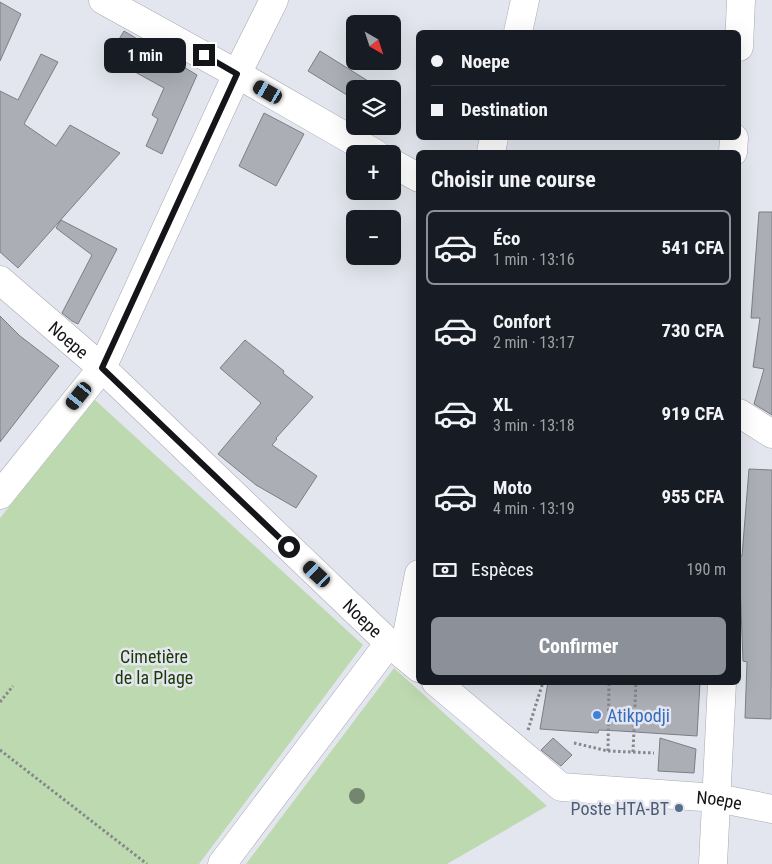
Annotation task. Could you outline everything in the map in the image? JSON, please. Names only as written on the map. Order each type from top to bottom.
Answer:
[{"type":"street","points":[[103,0],[360,145]]},
{"type":"street","points":[[0,496],[102,368],[237,74],[274,0]]},
{"type":"street","points":[[518,30],[525,0]]},
{"type":"street","points":[[740,30],[741,0]]},
{"type":"street","points":[[401,168],[416,176]]},
{"type":"street","name":"Noepe","points":[[0,280],[102,368],[404,655]]},
{"type":"street","points":[[741,414],[772,434]]},
{"type":"street","points":[[222,864],[404,655],[416,590]]},
{"type":"street","name":"Noepe","points":[[440,685],[561,787],[717,798],[772,809]]},
{"type":"street","points":[[713,864],[722,685]]},
{"type":"path","points":[[525,738],[542,685]]},
{"type":"path","points":[[608,750],[609,685]]},
{"type":"path","points":[[633,752],[636,685]]},
{"type":"path","points":[[0,702],[13,686]]},
{"type":"path","points":[[574,743],[608,750],[654,753]]},
{"type":"path","points":[[0,750],[147,864]]},
{"type":"green space","name":"Cimetière de la Plage","points":[[95,400],[363,645],[199,864],[0,864],[0,518]]},
{"type":"green space","points":[[394,668],[547,806],[447,864],[246,864]]},
{"type":"building","points":[[0,2],[21,14],[0,61]]},
{"type":"building","points":[[124,31],[197,75],[162,154],[146,146],[158,119],[152,115],[164,88],[108,57]]},
{"type":"building","points":[[320,51],[346,67],[346,70],[350,70],[367,80],[346,80],[346,94],[308,71]]},
{"type":"building","points":[[41,54],[58,62],[24,124],[56,146],[70,125],[120,153],[18,268],[0,252],[0,91],[18,100]]},
{"type":"building","points":[[264,113],[304,134],[276,186],[239,166]]},
{"type":"building","points":[[759,212],[772,212],[772,415],[754,404],[764,369],[753,367],[760,318],[751,318]]},
{"type":"building","points":[[61,220],[117,249],[78,324],[62,313],[92,255],[56,228]]},
{"type":"building","points":[[0,316],[20,336],[59,366],[0,442]]},
{"type":"building","points":[[245,340],[313,397],[276,438],[272,445],[317,476],[296,508],[256,485],[218,454],[261,403],[220,368]]},
{"type":"building","points":[[749,469],[772,470],[771,719],[745,718],[747,662],[743,661],[742,556]]},
{"type":"building","points":[[547,685],[700,685],[697,736],[599,730],[598,733],[540,729]]},
{"type":"building","points":[[553,738],[572,755],[561,766],[541,750]]},
{"type":"building","points":[[660,738],[696,749],[694,773],[658,771]]},
{"type":"place","name":"Atikpodji","points":[[597,715]]},
{"type":"place","name":"Poste HTA-BT","points":[[679,808]]},
{"type":"route","points":[[204,55],[237,74],[102,368],[289,547]]}]
